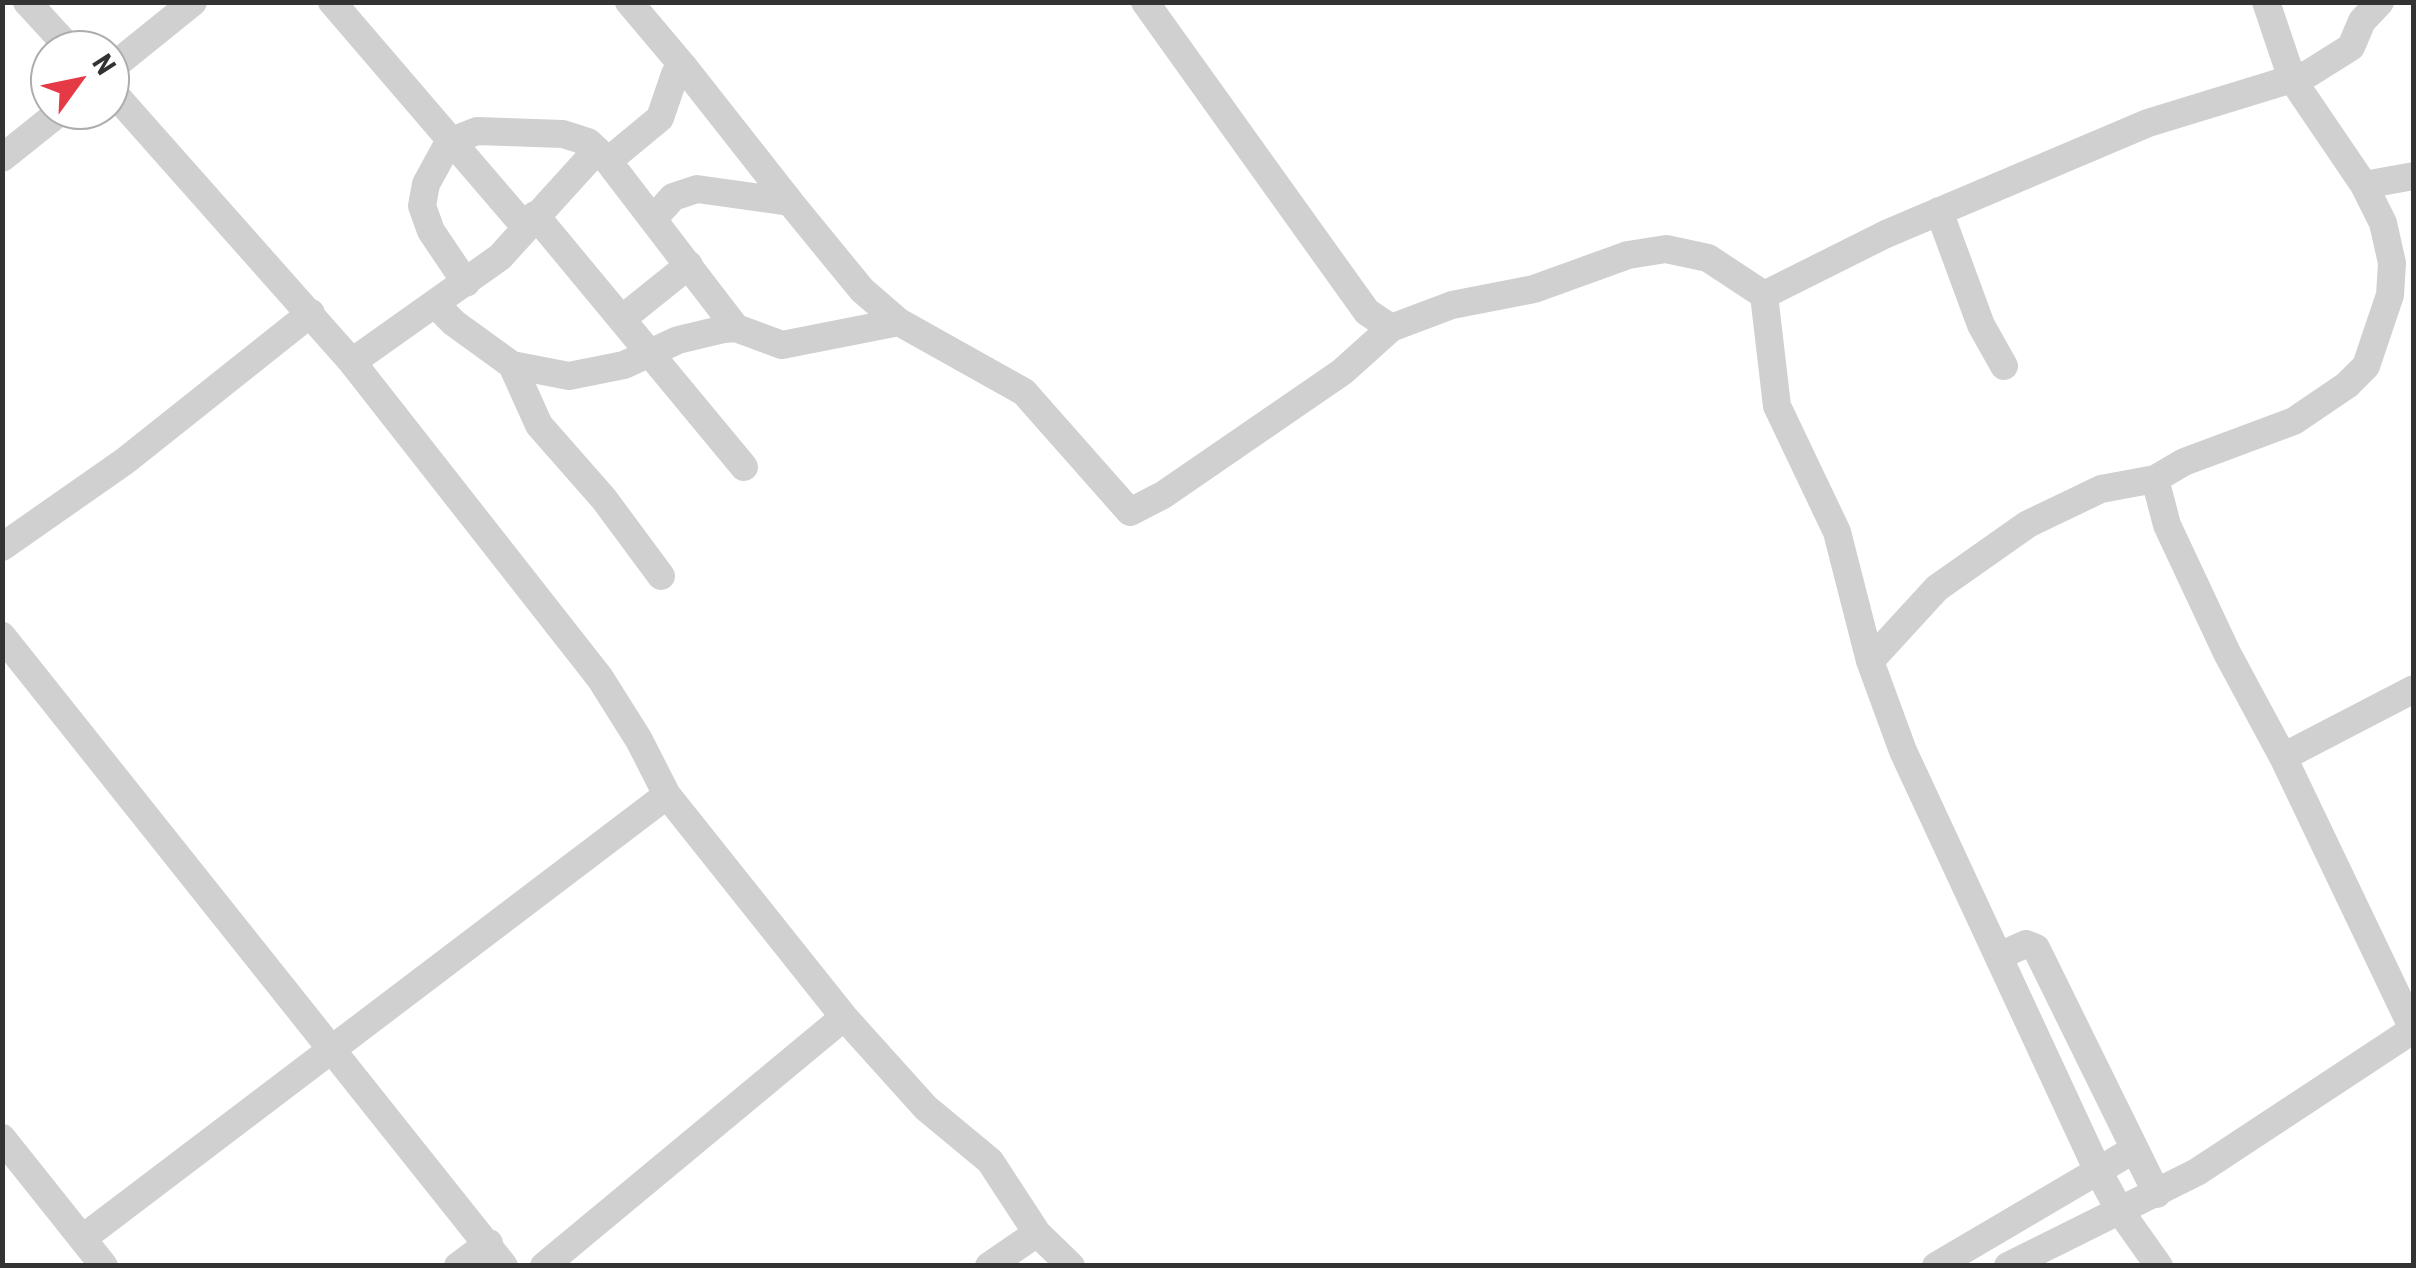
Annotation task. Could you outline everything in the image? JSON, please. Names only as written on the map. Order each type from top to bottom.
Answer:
[{"type":"street","points":[[27,2],[53,30]]},
{"type":"street","points":[[130,53],[193,2]]},
{"type":"street","points":[[332,2],[449,142],[623,318],[744,467]]},
{"type":"street","points":[[629,2],[862,290],[899,322],[1024,392],[1130,512],[1163,495],[1342,372],[1391,328],[1452,304],[1534,289],[1628,255],[1666,249],[1708,258],[1764,295],[1778,406],[1838,532],[1870,661],[1903,751],[2046,1051],[2098,1170],[2120,1211],[2159,1266]]},
{"type":"street","points":[[1146,2],[1368,312],[1391,328]]},
{"type":"street","points":[[1870,661],[1951,576],[2028,524],[2101,489],[2155,479],[2184,462],[2294,421],[2347,385],[2366,366],[2390,295],[2392,263],[2383,224],[2364,186],[2292,79],[2266,2]]},
{"type":"street","points":[[1764,295],[1939,211],[2148,123],[2292,79],[2342,55],[2371,9],[2380,2]]},
{"type":"street","points":[[352,362],[500,258],[530,221],[603,156],[660,118],[675,74],[683,66]]},
{"type":"street","points":[[130,112],[352,362],[600,678],[640,740],[667,794],[844,1017],[926,1108],[990,1161],[1038,1233],[1071,1266]]},
{"type":"street","points":[[2,158],[37,130]]},
{"type":"street","points":[[466,284],[431,231],[422,206],[426,184],[449,142],[477,131],[579,138],[603,156],[736,328]]},
{"type":"street","points":[[2364,186],[2414,176]]},
{"type":"street","points":[[654,218],[672,197],[697,189],[790,202]]},
{"type":"street","points":[[1939,211],[1980,324],[2004,366]]},
{"type":"street","points":[[2392,263],[2414,297]]},
{"type":"street","points":[[623,318],[688,264]]},
{"type":"street","points":[[436,305],[454,323],[512,364],[569,376],[624,365],[678,340],[736,328],[782,345],[899,322]]},
{"type":"street","points":[[2,547],[125,461],[311,313]]},
{"type":"street","points":[[512,364],[539,426],[604,500],[661,576]]},
{"type":"street","points":[[2008,1266],[2157,1194],[2270,1127],[2413,1029],[2283,757],[2227,653],[2167,525],[2155,479]]},
{"type":"street","points":[[2,636],[496,1254],[458,1266]]},
{"type":"street","points":[[2283,757],[2414,689]]},
{"type":"street","points":[[83,1238],[667,794]]},
{"type":"street","points":[[2001,955],[2034,945],[2080,1031],[2157,1194]]},
{"type":"street","points":[[544,1266],[844,1017]]},
{"type":"street","points":[[2046,1051],[2080,1031]]},
{"type":"street","points":[[2,1138],[104,1266]]},
{"type":"street","points":[[1936,1266],[2135,1150]]},
{"type":"street","points":[[989,1266],[1038,1233]]}]
